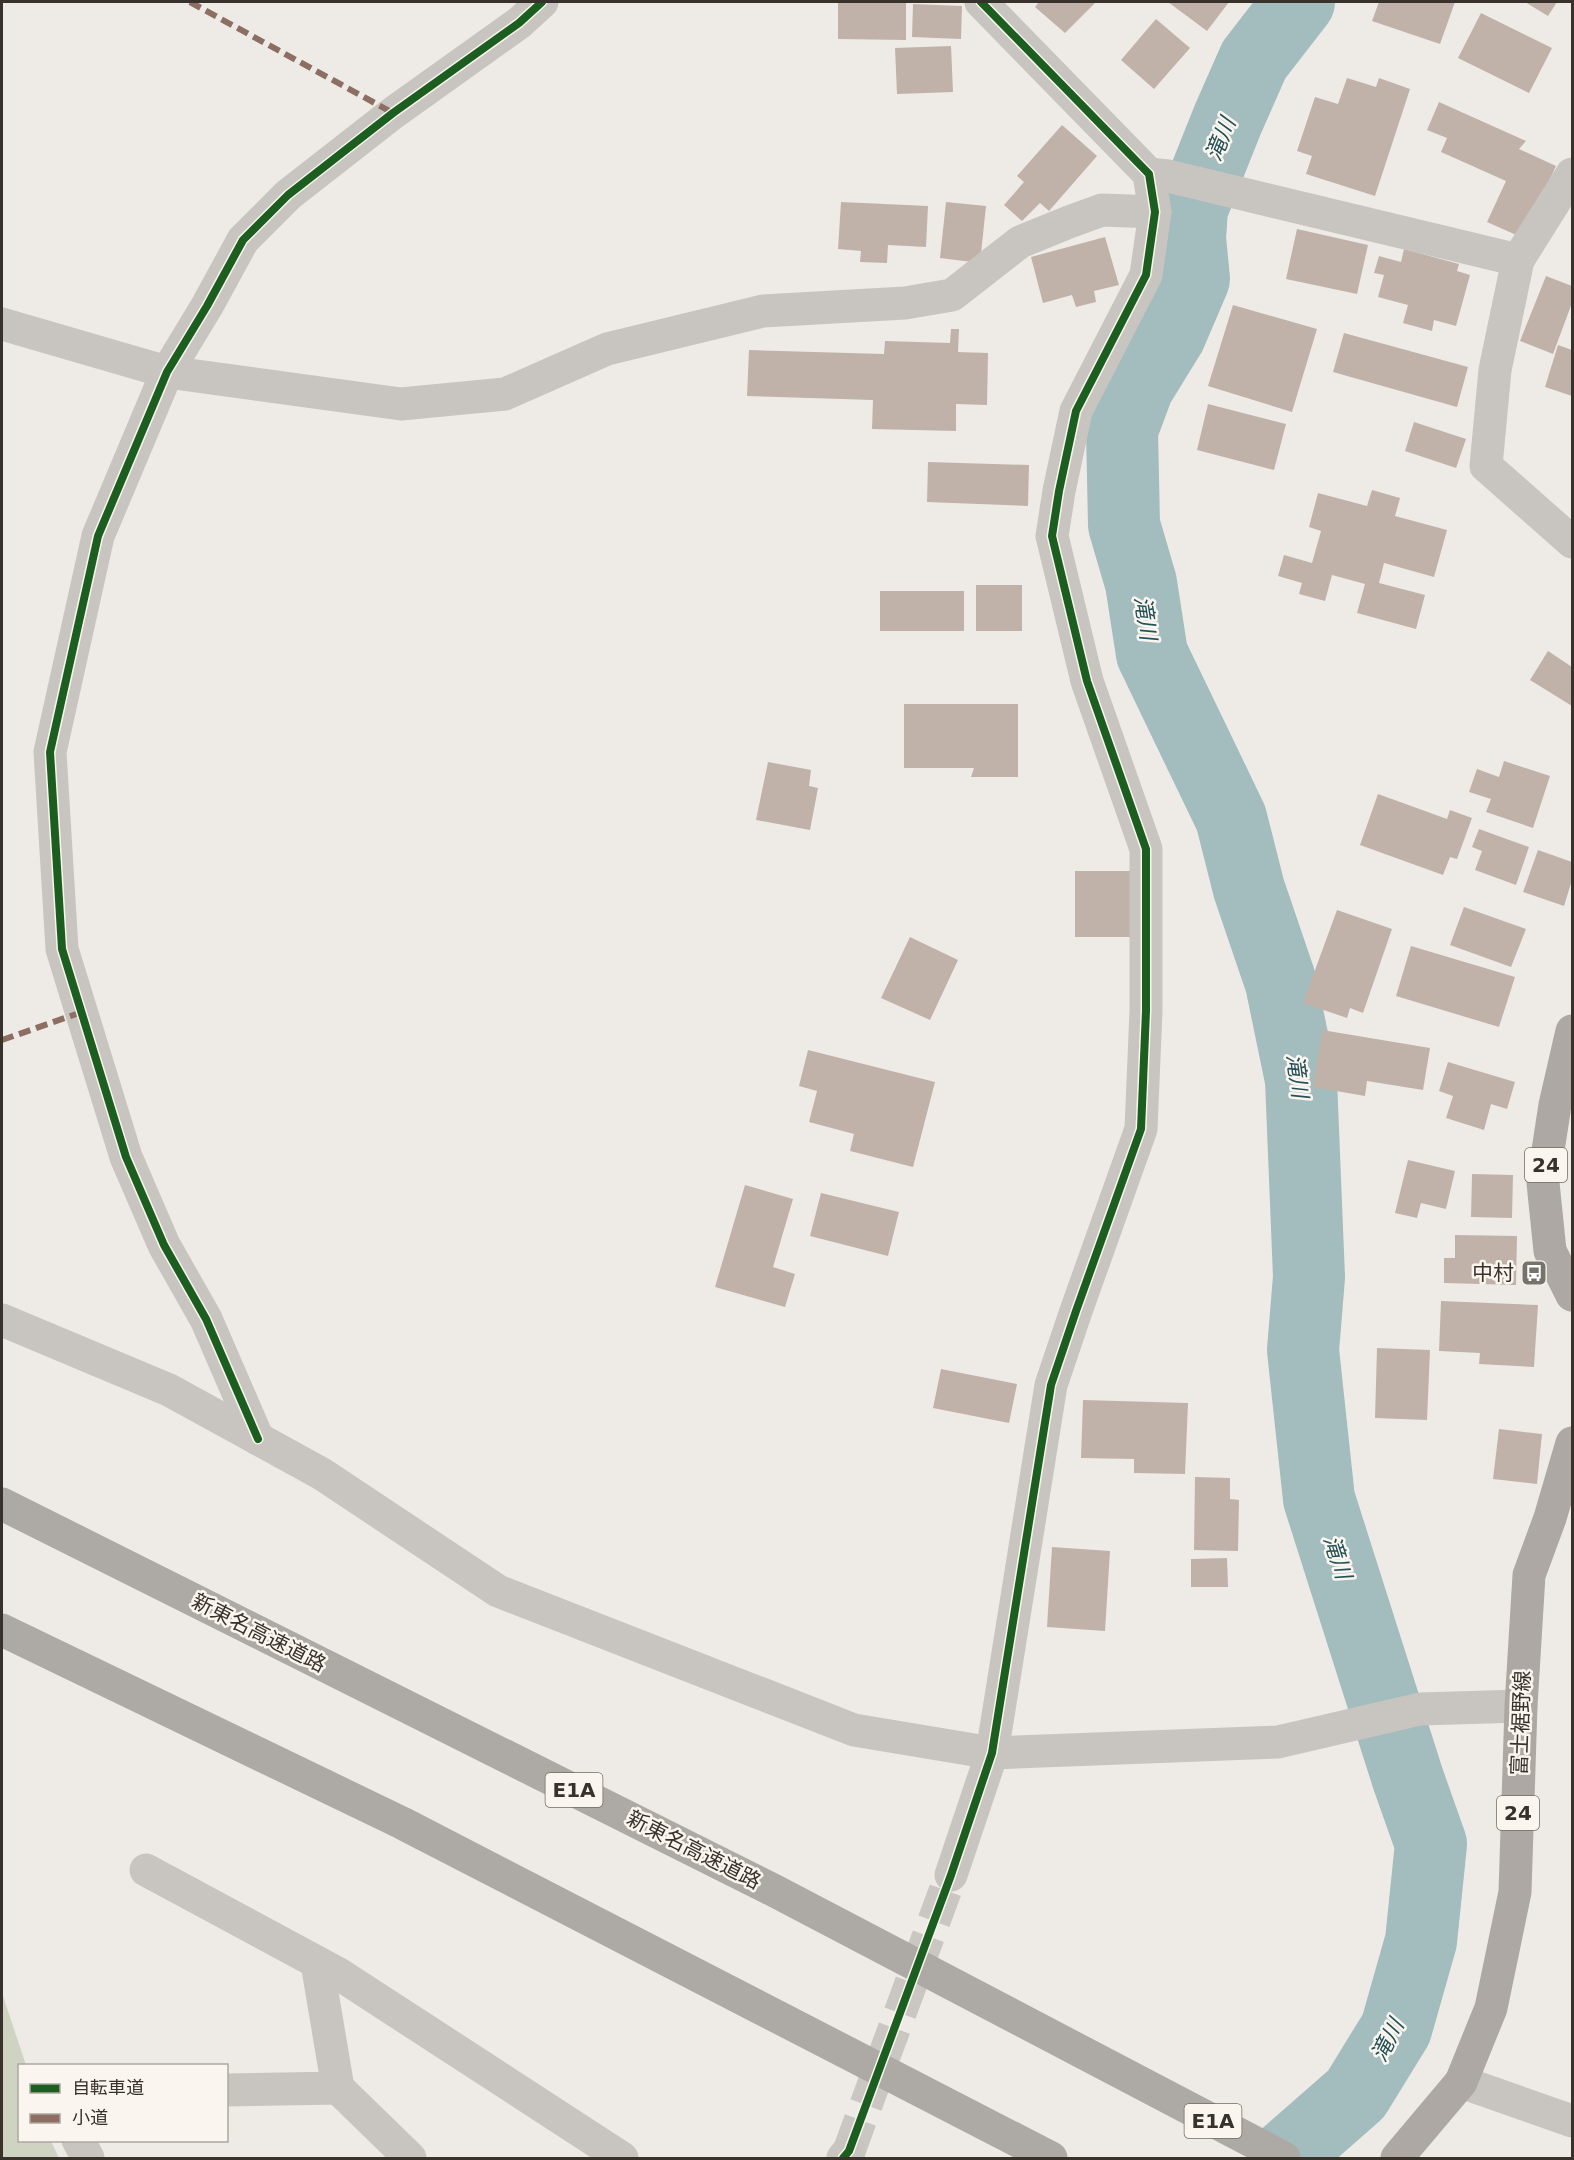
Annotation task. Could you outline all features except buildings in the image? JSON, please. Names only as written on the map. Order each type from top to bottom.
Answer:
[{"type":"highway","name":"新東名高速道路","points":[[2,1504],[775,1891],[1284,2158]]},
{"type":"highway","points":[[2,1630],[402,1823],[1051,2158]]},
{"type":"main road","name":"24","points":[[1572,1031],[1555,1105],[1543,1183],[1550,1251],[1572,1293]]},
{"type":"main road","name":"富士裾野線","points":[[1397,2158],[1461,2082],[1491,2008],[1515,1892],[1521,1706],[1529,1575],[1550,1518],[1572,1443]]},
{"type":"street","points":[[258,1439],[206,1318],[164,1245],[126,1157],[62,949],[50,752],[98,536],[167,372],[243,240],[288,195],[393,113],[519,22],[542,2]]},
{"type":"street","points":[[981,2],[1159,175],[1518,260]]},
{"type":"street","points":[[1572,174],[1518,260],[1495,370],[1486,466],[1572,542]]},
{"type":"street","points":[[951,1875],[992,1753],[1051,1385],[1141,1129],[1146,1011],[1146,849],[1087,681],[1052,536],[1076,411],[1146,275],[1159,175]]},
{"type":"street","points":[[2,324],[167,372],[401,404],[505,394],[607,349],[763,311],[905,303],[952,295],[1020,242],[1102,210],[1155,212]]},
{"type":"street","points":[[2,1320],[169,1390],[322,1474],[498,1591],[854,1730],[992,1753],[1278,1742],[1420,1709],[1521,1706]]},
{"type":"street","points":[[146,1870],[339,1974],[622,2158]]},
{"type":"street","points":[[316,1962],[338,2088],[410,2158]]},
{"type":"street","points":[[1461,2082],[1572,2121]]},
{"type":"street","points":[[228,2090],[338,2088]]},
{"type":"street","points":[[79,2142],[88,2158]]},
{"type":"green space","points":[[2,1993],[26,2064],[18,2064],[18,2142],[51,2142],[59,2158],[2,2158]]},
{"type":"waterway","name":"滝川","points":[[1283,2158],[1356,2094],[1396,2029],[1421,1941],[1431,1844],[1408,1779],[1319,1499],[1303,1350],[1309,1277],[1301,1080],[1281,983],[1249,889],[1231,818],[1152,654],[1141,583],[1124,525],[1122,430],[1138,387],[1170,335],[1194,279],[1190,238],[1192,209],[1228,119],[1254,60],[1299,2]]},
{"type":"tunnel","points":[[849,2151],[951,1875]]},
{"type":"marked path","points":[[190,2],[393,113]]},
{"type":"marked path","points":[[2,1040],[82,1012]]},
{"type":"cycle path","points":[[258,1439],[206,1319],[164,1245],[126,1157],[62,949],[50,752],[98,536],[167,372],[243,240],[288,195],[393,113],[519,23],[542,2]]},
{"type":"cycle path","points":[[843,2158],[849,2151],[951,1875],[992,1753],[1051,1385],[1141,1129],[1146,1011],[1146,849],[1087,681],[1052,536],[1076,411],[1146,275],[1155,212],[1149,174],[981,2]]},
{"type":"place","name":"中村","points":[[1534,1273]]}]
